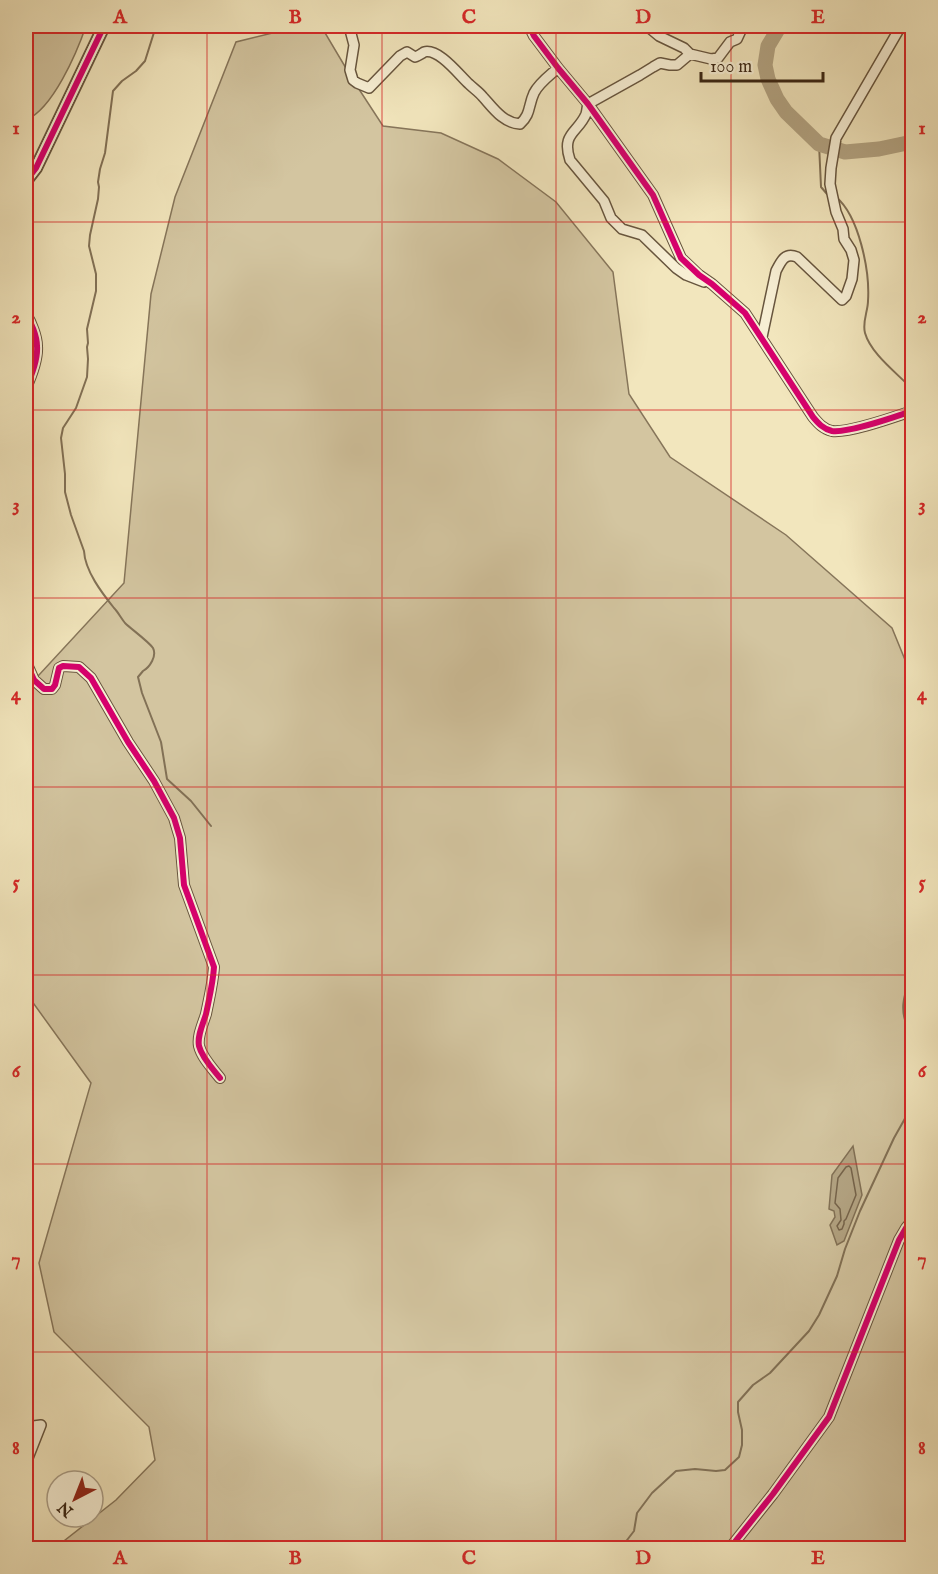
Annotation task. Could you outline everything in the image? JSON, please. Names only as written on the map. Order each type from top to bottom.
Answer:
[{"type":"street","points":[[26,181],[36,168],[104,26]]},
{"type":"street","points":[[349,26],[354,45],[350,70],[353,80],[357,83],[369,88],[400,56],[407,52],[415,57],[423,52],[431,52],[447,62],[502,118],[513,124],[520,124],[527,118],[534,93],[541,82],[558,69]]},
{"type":"street","points":[[529,26],[558,69],[588,104],[653,195],[681,258],[745,314],[821,427],[832,431],[855,428],[912,411]]},
{"type":"street","points":[[647,26],[658,36],[684,48],[690,54],[711,59],[718,57],[730,42],[737,39],[743,26]]},
{"type":"street","points":[[762,337],[776,271],[786,256],[797,257],[842,300],[846,296],[852,279],[854,260],[844,239],[830,184],[836,138],[901,26]]},
{"type":"street","points":[[690,54],[677,65],[660,63],[588,104],[586,114],[572,132],[567,144],[567,153],[570,160],[604,201],[611,218],[622,229],[642,235],[676,268],[712,284]]},
{"type":"street","points":[[26,314],[37,346],[33,369],[26,388]]},
{"type":"street","points":[[26,662],[34,680],[44,689],[52,689],[56,685],[59,668],[63,666],[79,667],[91,678],[174,818],[180,838],[184,885],[214,968],[199,1047],[220,1078]]},
{"type":"street","points":[[730,1548],[773,1494],[829,1416],[899,1240],[912,1221]]},
{"type":"street","points":[[26,1427],[41,1425],[26,1463]]},
{"type":"shaded area","points":[[26,26],[86,26],[63,79],[46,104],[26,120],[26,50],[31,40]]},
{"type":"shaded area","points":[[301,26],[321,26],[383,126],[441,133],[498,159],[556,202],[613,272],[629,394],[670,457],[786,535],[892,628],[912,677],[912,1548],[55,1548],[79,1529],[105,1529],[105,1509],[155,1460],[149,1427],[54,1332],[39,1263],[91,1083],[26,993],[26,689],[124,583],[151,294],[175,197],[236,42]]},
{"type":"water","points":[[853,1146],[862,1195],[844,1241],[837,1245],[830,1225],[835,1217],[834,1211],[829,1209],[832,1175]]},
{"type":"waterway","points":[[156,26],[145,61],[113,91],[105,153],[98,182],[98,199],[90,235],[89,246],[96,274],[96,291],[87,329],[87,377],[76,408],[63,428],[61,438],[65,492],[87,566],[99,589],[125,623],[154,651],[150,664],[138,677],[161,742],[167,779],[191,801],[211,826]]},
{"type":"waterway","points":[[780,26],[768,46],[765,65],[768,79],[786,112],[819,144],[845,152],[879,149],[912,142]]},
{"type":"waterway","points":[[819,144],[821,187],[830,195]]},
{"type":"waterway","points":[[836,197],[844,206],[857,230],[865,260],[868,305],[864,325],[868,341],[879,356],[912,389]]},
{"type":"waterway","points":[[912,504],[910,513],[912,528]]},
{"type":"waterway","points":[[912,972],[903,1004],[907,1026],[912,1034]]},
{"type":"waterway","points":[[616,1548],[624,1544],[634,1531],[637,1513],[652,1493],[676,1471],[725,1470],[739,1457],[742,1430],[738,1402],[753,1385],[770,1373],[809,1331],[819,1315],[837,1276],[860,1211],[894,1138],[912,1106]]},
{"type":"cycle path","points":[[26,181],[36,168],[104,26]]},
{"type":"cycle path","points":[[529,26],[534,36],[588,104],[653,195],[681,258],[745,313],[819,424],[832,431],[850,430],[912,411]]},
{"type":"cycle path","points":[[26,314],[37,342],[34,367],[26,388]]},
{"type":"cycle path","points":[[26,662],[34,680],[44,689],[52,689],[59,668],[63,666],[79,667],[91,678],[174,818],[180,838],[184,885],[214,967],[199,1046],[205,1059],[220,1078]]},
{"type":"cycle path","points":[[730,1548],[829,1417],[899,1240],[912,1221]]}]
